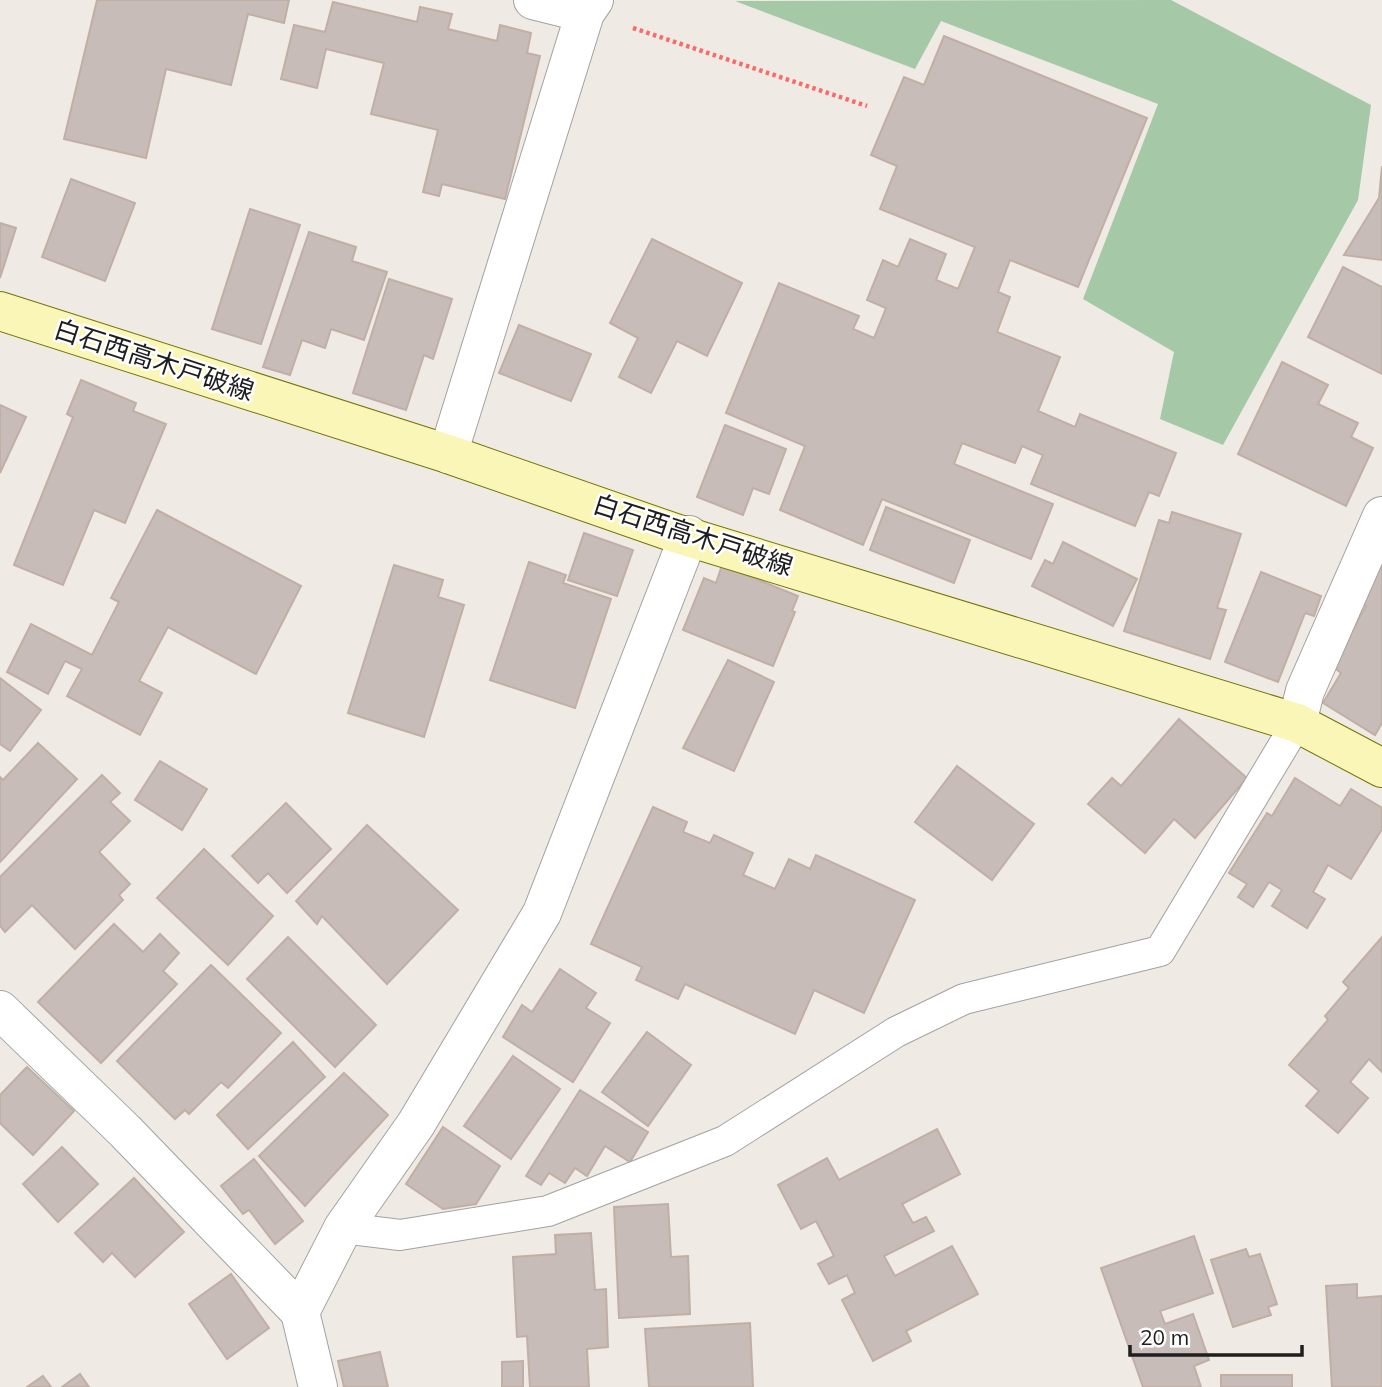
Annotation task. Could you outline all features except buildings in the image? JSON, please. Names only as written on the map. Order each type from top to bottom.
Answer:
[{"type":"main road","name":"白石西高木戸破線","points":[[0,311],[449,454],[675,533],[689,535],[1297,723],[1382,768]]},
{"type":"street","points":[[449,454],[590,6],[533,0]]},
{"type":"street","points":[[1297,723],[1305,691],[1382,516]]},
{"type":"street","points":[[300,1312],[342,1228],[416,1124],[542,912],[689,535]]},
{"type":"street","points":[[0,1010],[125,1130],[300,1312],[318,1387]]},
{"type":"lane","points":[[342,1228],[400,1235],[548,1211],[724,1141],[895,1032],[964,999],[1160,951],[1297,723]]},
{"type":"path","points":[[590,6],[867,106]]},
{"type":"green space","points":[[1171,0],[1371,105],[1358,200],[1223,445],[1160,419],[1174,352],[1083,299],[1158,104],[941,21],[915,69],[735,1]]}]
